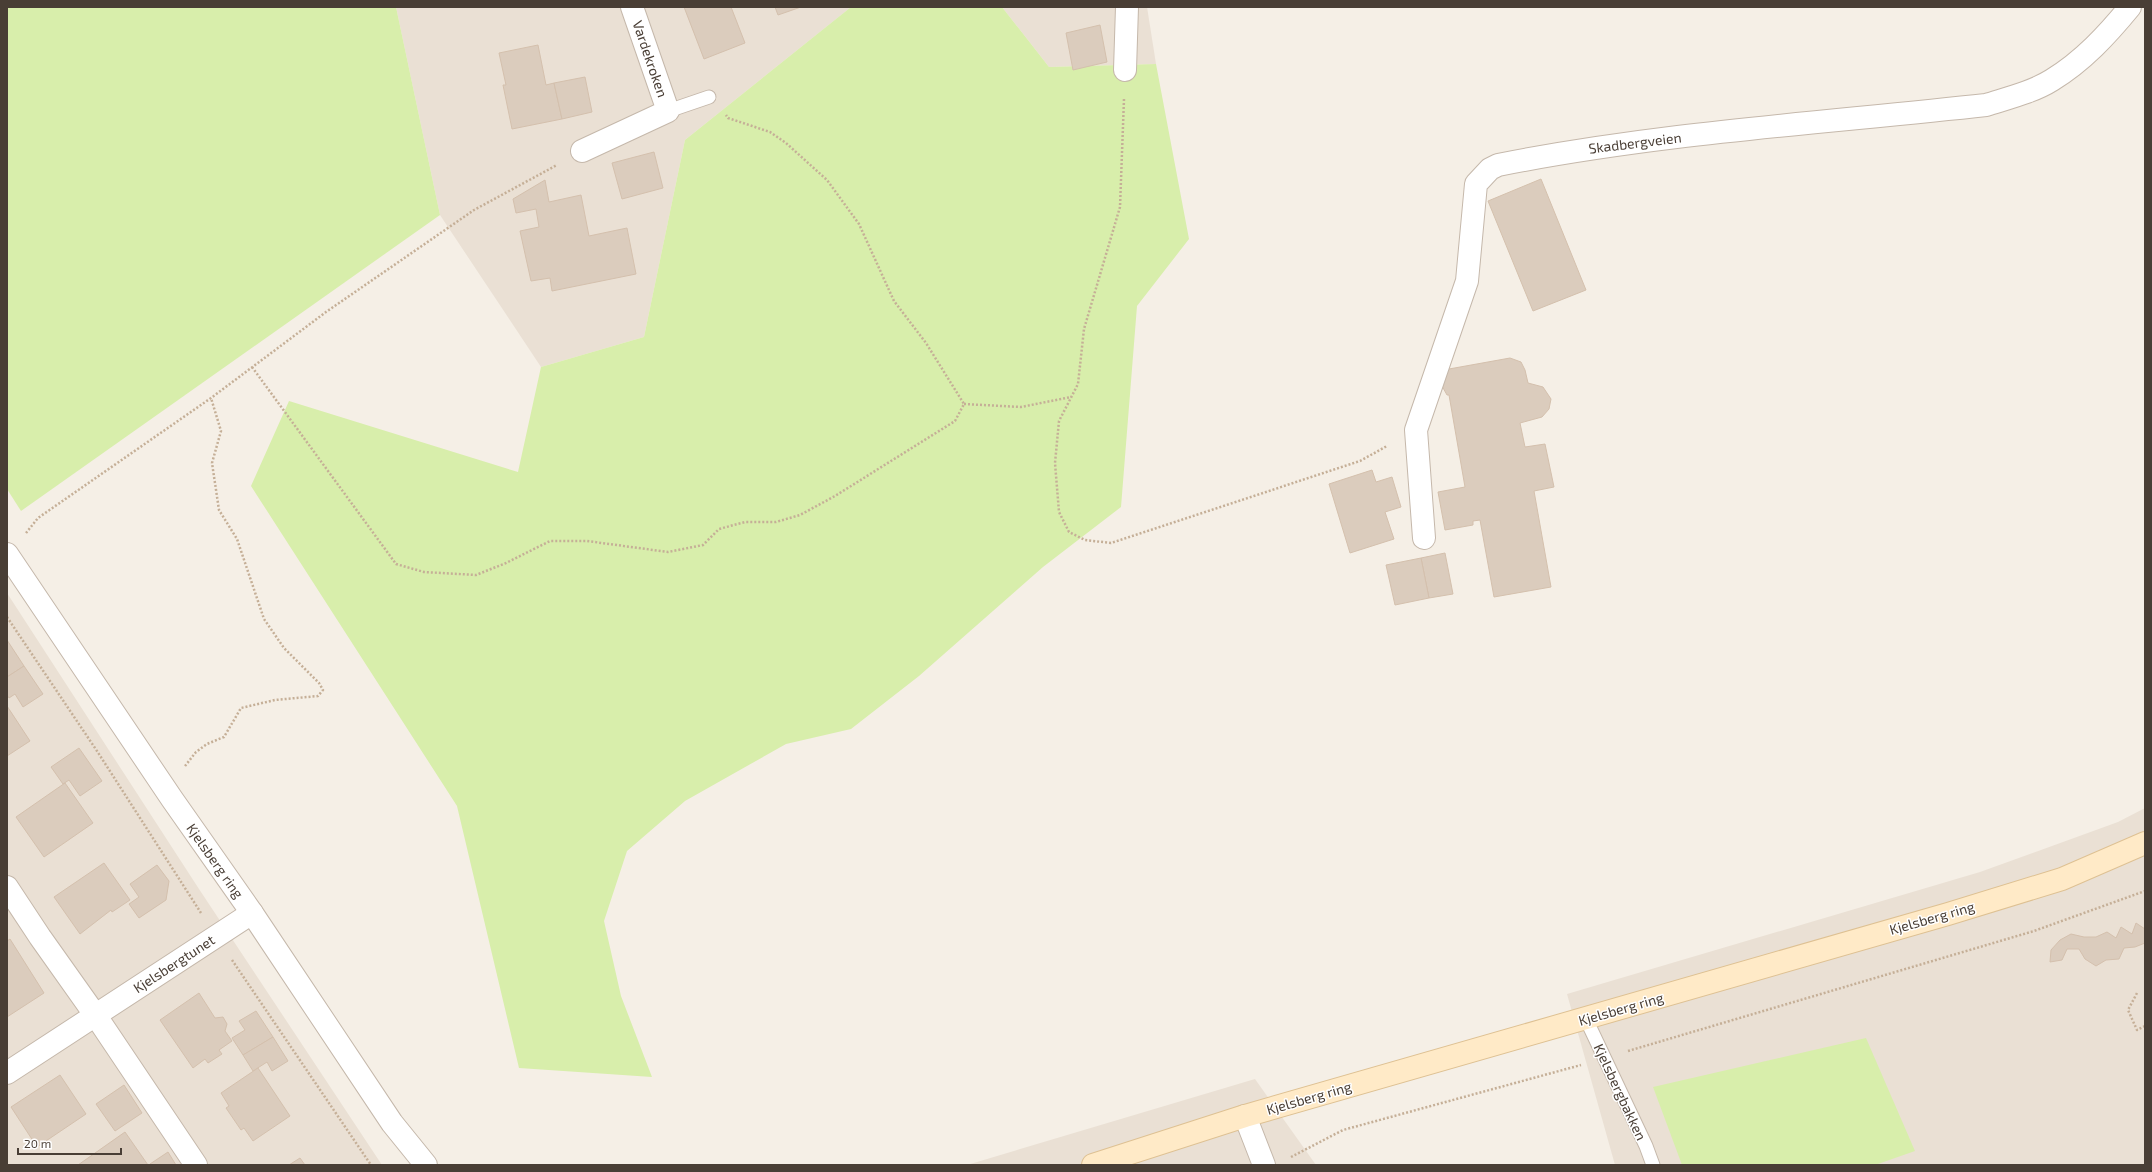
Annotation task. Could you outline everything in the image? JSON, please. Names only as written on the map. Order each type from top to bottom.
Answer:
[{"type":"street","name":"Vardekroken","points":[[582,151],[668,111],[632,7]]},
{"type":"street","points":[[1125,70],[1127,7]]},
{"type":"street","name":"Skadbergveien","points":[[1424,538],[1416,430],[1467,281],[1476,184],[1490,169],[1498,165],[1563,152],[1727,131],[1986,105],[2018,95],[2051,81],[2088,53],[2130,7]]},
{"type":"street","name":"Kjelsberg ring","points":[[7,554],[162,784],[252,913],[392,1123],[426,1165]]},
{"type":"street","name":"Kjelsberg ring","points":[[1093,1165],[1246,1116],[1948,914],[2062,879],[2145,843]]},
{"type":"street","points":[[7,887],[196,1165]]},
{"type":"street","name":"Kjelsbergtunet","points":[[7,1073],[252,913]]},
{"type":"street","points":[[1246,1116],[1264,1165]]},
{"type":"lane","points":[[668,111],[709,97]]},
{"type":"lane","name":"Kjelsbergbakken","points":[[1586,1019],[1653,1165]]},
{"type":"path","points":[[1125,70],[1120,207],[1084,329],[1078,384],[1059,421],[1055,456],[1060,512],[1069,532],[1086,540],[1111,543],[1360,461],[1416,430]]},
{"type":"path","points":[[709,97],[728,118],[770,132],[786,143],[827,180],[859,224],[894,301],[926,343],[964,404]]},
{"type":"path","points":[[25,535],[38,518],[211,398],[326,312],[474,210],[582,151]]},
{"type":"path","points":[[252,367],[396,564],[424,572],[476,575],[506,563],[550,541],[587,541],[668,552],[702,545],[719,529],[745,522],[776,522],[800,515],[835,496],[955,421],[964,404]]},
{"type":"path","points":[[964,404],[1021,407],[1072,397]]},
{"type":"path","points":[[162,784],[192,760],[201,748],[224,736],[240,708],[275,700],[318,696],[323,690],[284,648],[264,619],[237,540],[219,510],[212,463],[221,431],[211,398]]},
{"type":"path","points":[[7,617],[101,758],[216,936],[371,1165]]},
{"type":"path","points":[[1286,1159],[1343,1130],[1604,1059],[2034,931],[2145,891]]},
{"type":"path","points":[[2137,993],[2128,1010],[2137,1030],[2145,1026]]},
{"type":"shaded area","points":[[396,7],[851,7],[685,140],[644,337],[541,367],[440,215]]},
{"type":"shaded area","points":[[1002,7],[1147,7],[1156,64],[1049,67]]},
{"type":"shaded area","points":[[7,593],[199,889],[382,1165],[7,1165]]},
{"type":"shaded area","points":[[2145,808],[2145,1165],[1615,1165],[1567,994],[1980,872],[2118,822]]},
{"type":"shaded area","points":[[1255,1079],[1316,1165],[967,1165]]},
{"type":"green space","points":[[7,7],[396,7],[440,215],[21,511],[7,489]]},
{"type":"green space","points":[[851,7],[1002,7],[1049,67],[1156,64],[1189,239],[1137,306],[1121,507],[1043,567],[919,676],[851,729],[786,744],[685,801],[627,851],[604,921],[621,996],[652,1077],[519,1068],[457,806],[251,486],[289,401],[518,472],[541,367],[644,337],[685,140]]},
{"type":"green space","points":[[1866,1038],[1915,1151],[1875,1165],[1682,1165],[1653,1087]]},
{"type":"building","points":[[684,7],[731,7],[745,43],[704,59]]},
{"type":"building","points":[[775,7],[801,7],[778,15]]},
{"type":"building","points":[[1100,25],[1107,62],[1073,70],[1066,33]]},
{"type":"building","points":[[538,45],[546,85],[554,83],[562,119],[512,129],[503,85],[506,85],[499,53]]},
{"type":"building","points":[[585,77],[592,112],[562,119],[554,83]]},
{"type":"building","points":[[654,152],[663,188],[622,199],[612,163]]},
{"type":"building","points":[[1541,179],[1586,290],[1533,311],[1488,201]]},
{"type":"building","points":[[545,180],[549,202],[581,195],[589,236],[627,228],[636,274],[552,291],[550,278],[531,281],[520,231],[539,227],[536,209],[516,213],[513,199]]},
{"type":"building","points":[[1510,358],[1521,362],[1525,370],[1528,383],[1543,387],[1551,399],[1549,409],[1542,417],[1520,423],[1525,447],[1545,444],[1554,487],[1534,491],[1551,587],[1494,597],[1480,520],[1473,521],[1473,525],[1445,530],[1438,492],[1465,487],[1449,395],[1447,395],[1442,386],[1445,373],[1449,369]]},
{"type":"building","points":[[1372,470],[1376,482],[1392,477],[1401,507],[1385,512],[1394,539],[1350,553],[1329,484]]},
{"type":"building","points":[[1445,553],[1453,594],[1429,598],[1421,558]]},
{"type":"building","points":[[1421,558],[1429,598],[1395,605],[1386,565]]},
{"type":"building","points":[[7,640],[24,666],[7,677]]},
{"type":"building","points":[[24,666],[43,694],[23,707],[15,694],[9,698],[7,695],[7,677]]},
{"type":"building","points":[[7,706],[30,741],[7,756]]},
{"type":"building","points":[[79,748],[102,781],[80,796],[69,780],[63,784],[51,767]]},
{"type":"building","points":[[65,783],[93,823],[44,857],[16,817]]},
{"type":"building","points":[[104,863],[130,900],[112,912],[111,910],[80,934],[54,897]]},
{"type":"building","points":[[157,865],[169,881],[166,900],[139,918],[129,904],[139,897],[130,884]]},
{"type":"building","points":[[2136,923],[2145,929],[2145,943],[2135,947],[2124,948],[2119,959],[2106,960],[2096,966],[2085,959],[2079,949],[2067,949],[2062,960],[2050,962],[2051,950],[2060,940],[2071,934],[2084,937],[2096,937],[2107,932],[2116,938],[2121,927],[2132,934]]},
{"type":"building","points":[[10,939],[44,993],[7,1017],[7,941]]},
{"type":"building","points":[[199,993],[215,1018],[223,1017],[227,1024],[225,1031],[232,1041],[219,1050],[222,1054],[208,1063],[205,1059],[193,1068],[160,1020]]},
{"type":"building","points":[[256,1011],[273,1037],[243,1055],[232,1038],[245,1030],[239,1021]]},
{"type":"building","points":[[273,1037],[288,1061],[272,1071],[267,1062],[253,1071],[243,1055]]},
{"type":"building","points":[[258,1068],[290,1116],[253,1141],[244,1128],[241,1130],[226,1108],[229,1106],[221,1093]]},
{"type":"building","points":[[60,1075],[86,1114],[37,1147],[11,1107]]},
{"type":"building","points":[[124,1085],[142,1113],[115,1131],[96,1104]]},
{"type":"building","points":[[125,1132],[148,1165],[78,1165]]},
{"type":"building","points":[[168,1152],[176,1165],[150,1164]]},
{"type":"building","points":[[300,1158],[305,1165],[289,1165]]}]
